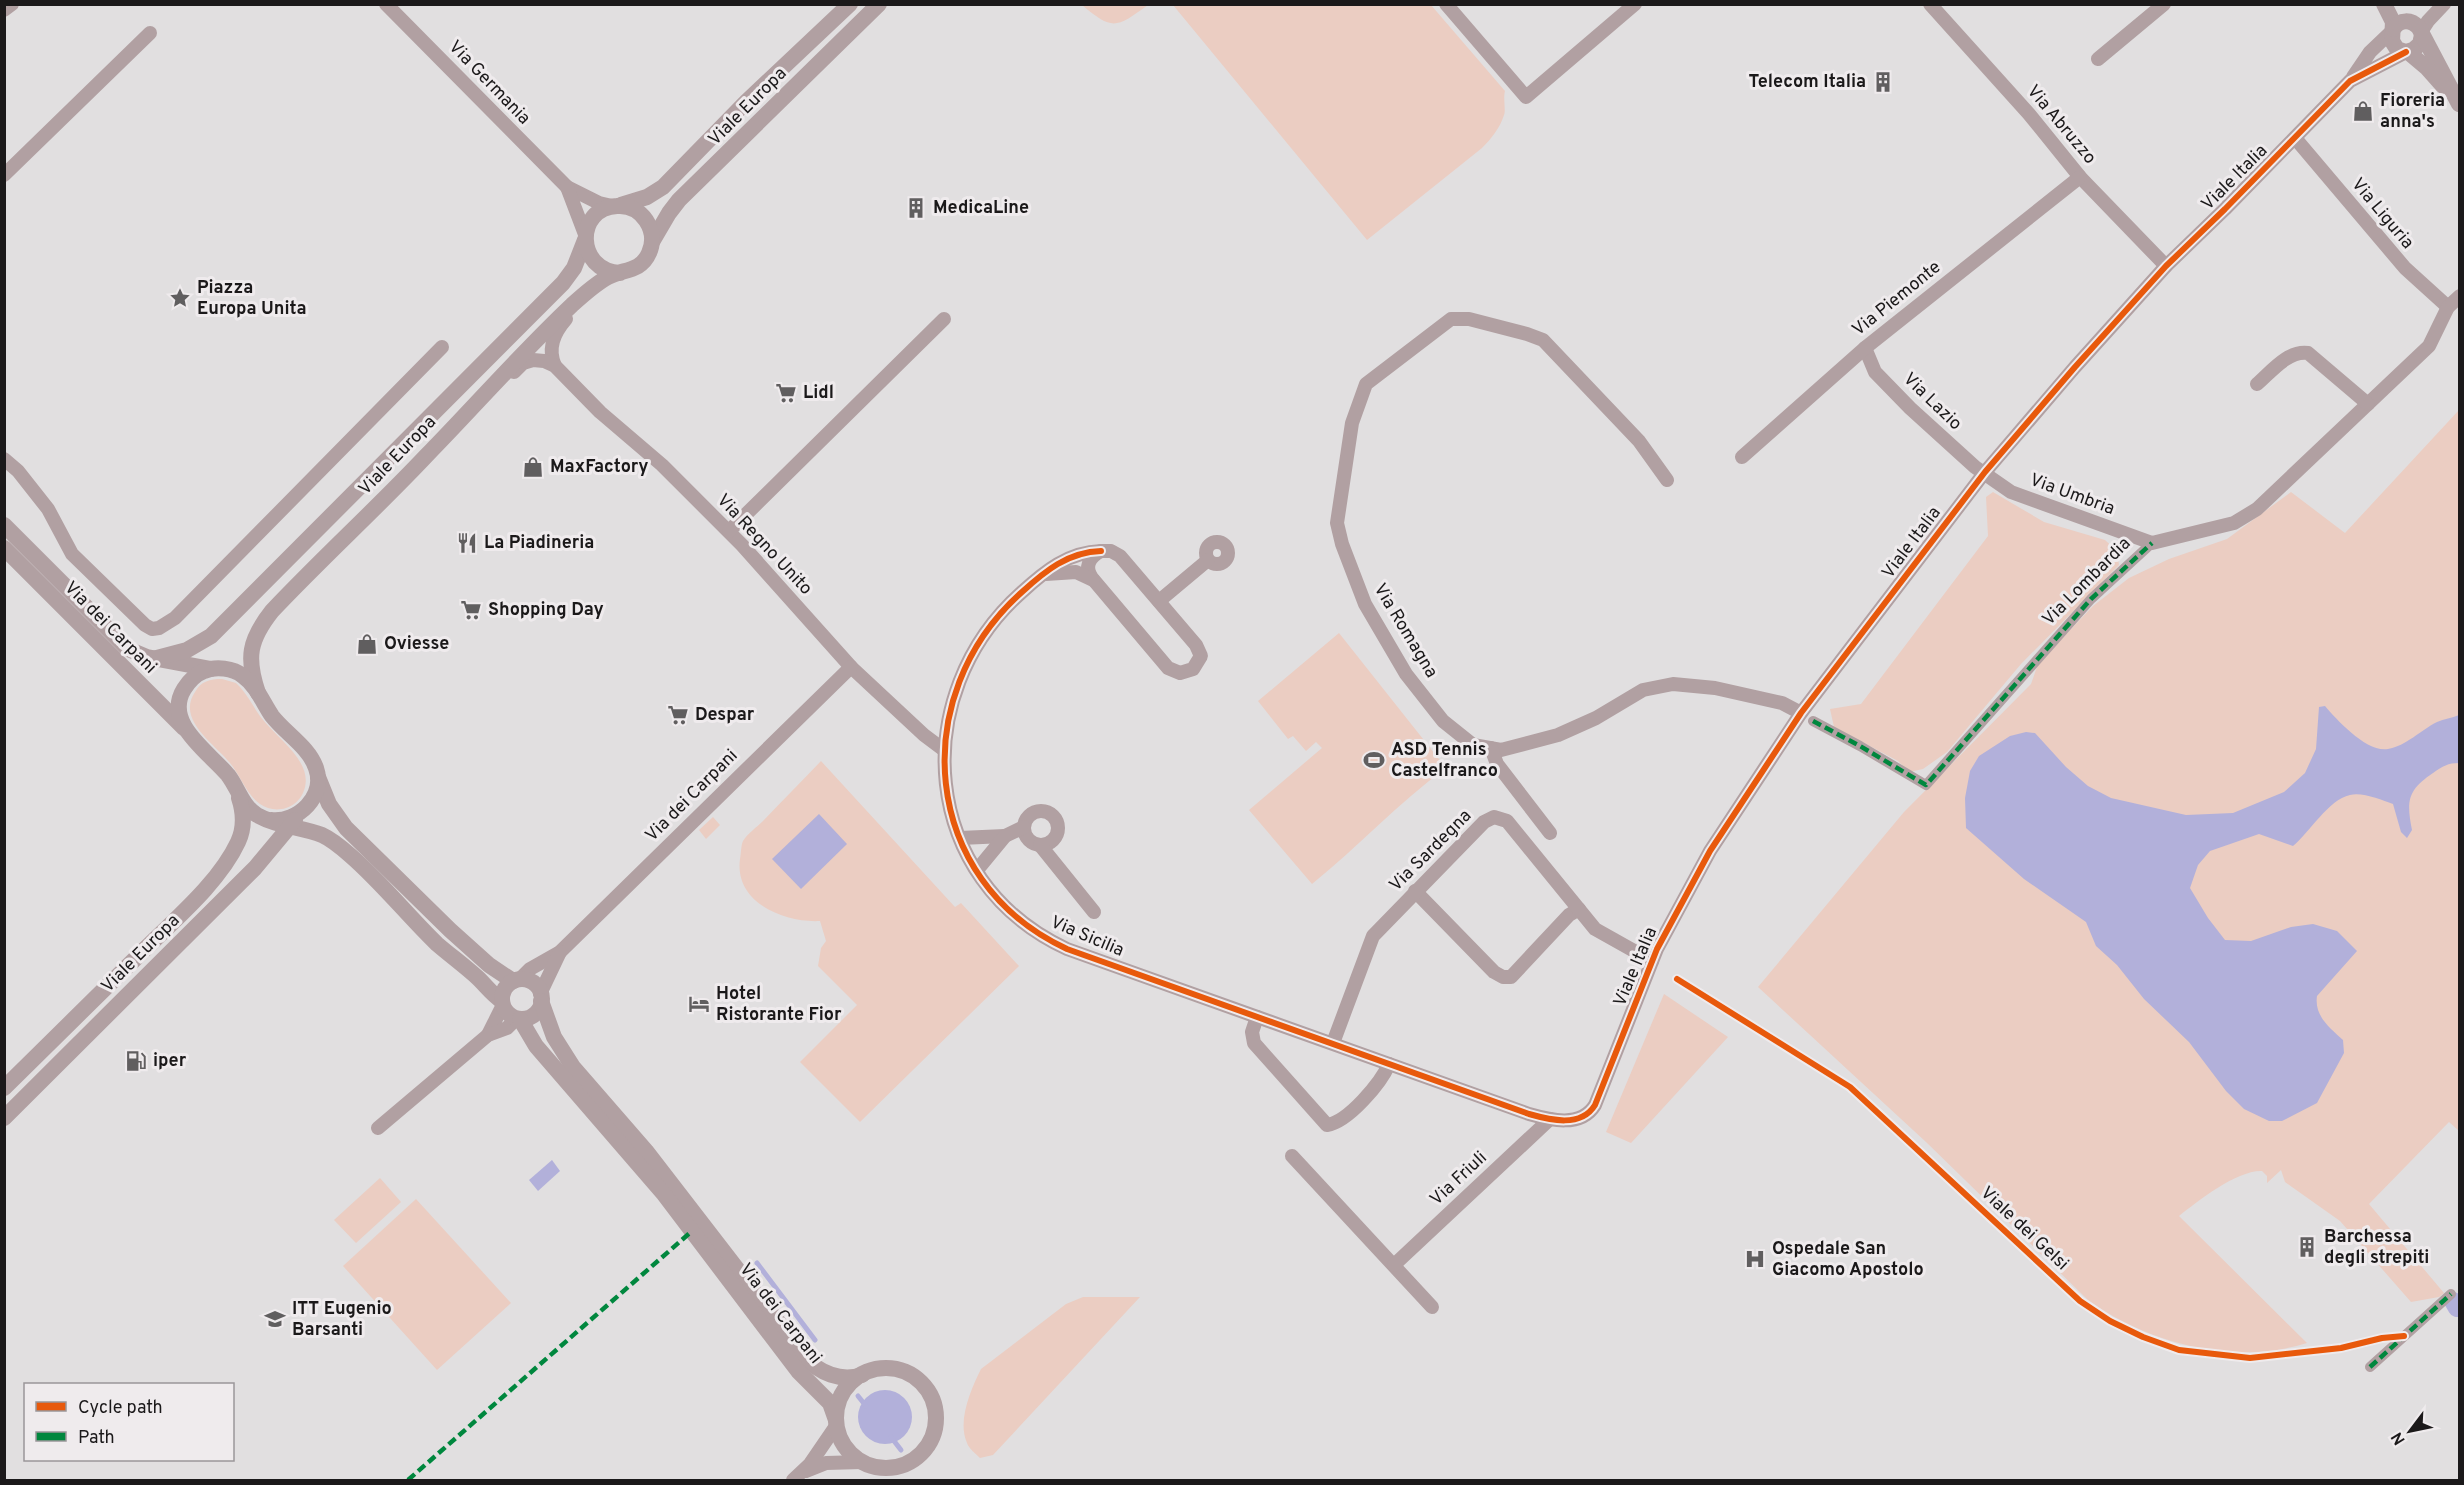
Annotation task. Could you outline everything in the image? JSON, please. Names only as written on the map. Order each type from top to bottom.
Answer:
[{"type":"street","points":[[4,10],[12,4]]},
{"type":"street","name":"Via Germania","points":[[386,4],[567,187],[599,203],[614,206]]},
{"type":"street","name":"Viale Europa","points":[[153,659],[187,650],[211,636],[563,283],[574,268],[586,238],[588,225],[594,217],[601,211],[614,206],[647,197],[663,187],[746,102],[850,4]]},
{"type":"street","name":"Viale Europa","points":[[258,693],[250,662],[252,643],[260,627],[287,595],[426,456],[538,338],[606,279],[640,265],[650,253],[652,242],[663,222],[679,200],[879,4]]},
{"type":"street","points":[[1446,4],[1526,97],[1635,4]]},
{"type":"street","name":"Via Abruzzo","points":[[1930,4],[2029,114],[2080,177],[2166,266]]},
{"type":"street","points":[[2098,59],[2164,4]]},
{"type":"street","points":[[2384,4],[2393,22],[2407,28],[2420,44],[2407,52]]},
{"type":"street","points":[[2394,4],[2407,28],[2459,105]]},
{"type":"street","points":[[2438,4],[2407,28],[2394,45],[2427,68],[2459,105]]},
{"type":"street","points":[[2407,28],[2428,21],[2444,4]]},
{"type":"street","name":"Viale Italia","points":[[1550,1119],[1576,1119],[1593,1108],[1646,981],[1652,961],[1710,850],[1985,472],[2074,367],[2166,266],[2350,81],[2365,58],[2407,28]]},
{"type":"street","points":[[4,175],[150,33]]},
{"type":"street","name":"Viale Italia","points":[[2350,81],[2407,52]]},
{"type":"street","name":"Via Liguria","points":[[2295,138],[2405,268],[2448,308]]},
{"type":"street","name":"Via Piemonte","points":[[1742,457],[1864,348],[2080,177]]},
{"type":"street","name":"Via Germania","points":[[567,187],[586,238]]},
{"type":"street","points":[[614,206],[630,208],[642,215],[650,228],[652,242]]},
{"type":"street","points":[[586,238],[588,252],[595,262],[605,269],[620,273]]},
{"type":"street","points":[[555,366],[551,352],[554,334],[589,292]]},
{"type":"street","name":"Via Lombardia","points":[[1807,717],[1926,785],[2091,599],[2152,543],[2234,524],[2257,508],[2429,346],[2448,308],[2460,296]]},
{"type":"street","points":[[729,531],[944,318]]},
{"type":"street","name":"Via Romagna","points":[[1667,480],[1639,441],[1542,340],[1469,319],[1451,319],[1366,384],[1352,423],[1337,523],[1342,544],[1365,604],[1406,674],[1443,721],[1473,745],[1501,750],[1558,735],[1596,718],[1643,690],[1673,684],[1715,688],[1771,701],[1786,705],[1807,717]]},
{"type":"street","points":[[4,459],[18,471],[48,509],[72,554],[145,625],[152,629],[159,628],[175,618],[442,347]]},
{"type":"street","name":"Via Lazio","points":[[1864,348],[1875,372],[1948,444],[1985,472]]},
{"type":"street","points":[[2258,384],[2290,356],[2301,352],[2308,353],[2368,404]]},
{"type":"street","points":[[426,456],[523,363],[539,360],[555,366]]},
{"type":"street","name":"Via Regno Unito","points":[[555,366],[600,412],[662,465],[729,531],[851,667],[924,735],[944,750]]},
{"type":"street","name":"Via Umbria","points":[[1985,472],[2010,492],[2152,543]]},
{"type":"street","name":"Via dei Carpani","points":[[4,525],[123,645],[133,652],[199,672],[226,669],[239,673],[258,693]]},
{"type":"street","name":"Via dei Carpani","points":[[4,548],[220,765],[250,810],[258,816],[271,820]]},
{"type":"street","points":[[1101,551],[1111,551],[1120,556],[1200,651],[1198,663],[1187,672],[1180,673],[1168,668],[1088,572],[1088,564],[1092,557],[1101,551]]},
{"type":"street","name":"Via Sicilia","points":[[1101,551],[1070,556],[1044,574],[1004,609],[976,645],[961,675],[952,701],[944,750],[945,781],[949,804],[960,838],[991,890],[1011,911],[1053,943],[1529,1114],[1550,1119]]},
{"type":"street","points":[[1159,601],[1208,560]]},
{"type":"street","points":[[1044,574],[1058,571],[1076,572],[1095,581]]},
{"type":"street","name":"Viale Europa","points":[[189,733],[181,720],[179,706],[183,691],[199,672],[211,636]]},
{"type":"street","name":"Via dei Carpani","points":[[516,981],[530,969],[560,952],[851,667]]},
{"type":"street","points":[[258,693],[273,718],[313,761],[329,804],[346,828],[489,965],[516,981],[530,981],[536,985],[541,997],[535,1014],[529,1018],[518,1019],[508,1014],[502,1003],[438,944],[353,858],[324,836],[271,820]]},
{"type":"street","points":[[1491,748],[1497,764],[1550,833]]},
{"type":"street","name":"Viale Europa","points":[[4,1118],[255,868],[315,794],[318,776]]},
{"type":"street","name":"Viale Europa","points":[[4,1088],[193,901],[221,868],[237,844],[243,827],[244,814],[235,786]]},
{"type":"street","points":[[271,820],[288,819],[300,812]]},
{"type":"street","points":[[977,870],[1005,837],[1024,827],[1028,817],[1033,813],[1043,812],[1053,817],[1057,833],[1050,842],[1040,845]]},
{"type":"street","name":"Via Sardegna","points":[[1333,1043],[1373,936],[1484,822],[1494,817],[1507,821],[1595,929],[1652,961]]},
{"type":"street","points":[[1024,827],[1030,841],[1040,845],[1094,912]]},
{"type":"street","points":[[255,868],[278,847],[294,837],[306,834],[324,836]]},
{"type":"street","points":[[960,838],[1005,837]]},
{"type":"street","points":[[1415,891],[1494,972],[1503,977],[1511,977],[1569,915],[1579,909]]},
{"type":"street","name":"Via dei Carpani","points":[[560,952],[541,997],[554,1037],[573,1067],[646,1151],[798,1371],[830,1403],[836,1423]]},
{"type":"street","points":[[488,1035],[502,1003],[504,990],[516,981]]},
{"type":"street","points":[[1257,1017],[1252,1032],[1254,1043],[1327,1125],[1340,1121],[1373,1089],[1380,1082],[1389,1064]]},
{"type":"street","points":[[378,1128],[488,1035],[507,1028],[518,1019]]},
{"type":"street","name":"Via dei Carpani","points":[[518,1019],[536,1046],[697,1227],[813,1365],[837,1376],[862,1375]]},
{"type":"street","name":"Via Friuli","points":[[1394,1265],[1550,1119]]},
{"type":"street","points":[[1292,1156],[1432,1307]]},
{"type":"street","points":[[2370,1367],[2451,1294]]},
{"type":"street","points":[[883,1369],[905,1372],[923,1385],[931,1398],[935,1412],[934,1432],[925,1449],[910,1462],[886,1468],[865,1463],[823,1464],[797,1477],[815,1457],[836,1423],[838,1404],[844,1390],[862,1375],[883,1369]]},
{"type":"street","points":[[836,1423],[847,1450],[865,1463],[882,1480]]},
{"type":"street","points":[[908,1480],[910,1462]]},
{"type":"shaded area","points":[[1082,5],[1148,5],[1129,18],[1115,23],[1101,19]]},
{"type":"shaded area","points":[[1173,5],[1431,5],[1505,91],[1504,115],[1495,133],[1482,148],[1367,240]]},
{"type":"shaded area","points":[[2459,410],[2459,1131],[2449,1122],[2369,1204],[2444,1293],[2439,1297],[2411,1302],[2340,1221],[2285,1182],[2281,1170],[2267,1183],[2267,1176],[2262,1171],[2252,1172],[2218,1188],[2179,1216],[2307,1343],[2279,1350],[2251,1352],[2193,1347],[2165,1339],[2138,1329],[2088,1300],[1926,1142],[1758,987],[1904,812],[2031,684],[2038,664],[2093,606],[2129,578],[2169,559],[2227,539],[2291,492],[2345,533]]},
{"type":"shaded area","points":[[1993,492],[2044,522],[2105,540],[2117,551],[2119,565],[2021,664],[1947,752],[1923,769],[1909,772],[1898,761],[1834,727],[1830,709],[1861,704],[1988,536],[1986,497]]},
{"type":"shaded area","name":"ASD Tennis Castelfranco","points":[[1339,633],[1446,768],[1312,884],[1249,810],[1322,748],[1316,742],[1306,751],[1293,736],[1288,739],[1258,701]]},
{"type":"shaded area","points":[[222,679],[236,683],[240,687],[261,717],[301,763],[306,782],[302,796],[291,806],[272,809],[255,800],[230,763],[207,740],[194,722],[190,712],[190,702],[197,688],[206,681]]},
{"type":"shaded area","points":[[821,761],[955,907],[961,903],[1019,966],[860,1122],[800,1062],[857,1005],[818,966],[821,948],[826,941],[820,921],[792,918],[765,907],[745,888],[740,874],[741,850],[745,838]]},
{"type":"shaded area","points":[[713,817],[720,825],[706,839],[699,830]]},
{"type":"shaded area","points":[[1664,994],[1728,1037],[1631,1143],[1606,1132]]},
{"type":"shaded area","points":[[380,1178],[401,1202],[356,1243],[334,1220]]},
{"type":"shaded area","points":[[416,1199],[511,1303],[437,1370],[343,1266]]},
{"type":"shaded area","points":[[1083,1297],[1140,1297],[993,1455],[980,1458],[968,1445],[964,1434],[964,1415],[981,1369],[1066,1304]]},
{"type":"water","points":[[2325,706],[2353,734],[2380,749],[2401,745],[2437,722],[2459,715],[2459,763],[2440,768],[2418,785],[2409,803],[2412,830],[2407,838],[2401,832],[2393,804],[2366,795],[2355,794],[2334,803],[2293,846],[2259,834],[2210,851],[2198,865],[2190,888],[2208,918],[2225,940],[2251,941],[2291,927],[2313,924],[2337,931],[2357,951],[2317,996],[2320,1016],[2343,1040],[2344,1053],[2317,1103],[2282,1121],[2269,1121],[2244,1109],[2226,1091],[2189,1042],[2144,999],[2117,965],[2096,946],[2086,922],[2024,879],[1966,828],[1965,798],[1970,771],[1979,756],[2010,736],[2026,732],[2035,733],[2066,767],[2088,786],[2111,798],[2186,815],[2233,813],[2284,792],[2305,773],[2316,749],[2319,707]]},
{"type":"water","points":[[819,814],[847,844],[801,889],[772,859]]},
{"type":"water","points":[[552,1160],[560,1171],[538,1191],[529,1180]]},
{"type":"water","points":[[885,1390],[895,1392],[904,1398],[910,1407],[912,1417],[910,1427],[904,1436],[895,1442],[885,1444],[875,1442],[866,1436],[860,1427],[858,1417],[860,1407],[866,1398],[875,1392]]},
{"type":"waterway","points":[[757,1263],[815,1340]]},
{"type":"waterway","points":[[2453,1301],[2457,1308]]},
{"type":"waterway","points":[[858,1396],[866,1406]]},
{"type":"waterway","points":[[891,1437],[901,1450]]},
{"type":"marked path","points":[[1813,721],[1926,785],[2091,599],[2152,543]]},
{"type":"marked path","points":[[408,1480],[692,1231]]},
{"type":"marked path","points":[[2370,1367],[2451,1294]]},
{"type":"cycle path","points":[[1101,551],[1078,555],[1058,564],[1022,592],[985,634],[959,682],[947,732],[946,784],[958,833],[982,879],[1018,918],[1067,949],[1529,1114],[1555,1120],[1574,1120],[1582,1117],[1595,1105],[1657,949],[1710,851],[1801,713],[1985,472],[2166,266],[2350,81],[2406,52]]},
{"type":"cycle path","name":"Viale dei Gelsi","points":[[1677,979],[1850,1087],[2080,1301],[2110,1321],[2143,1337],[2179,1350],[2250,1358],[2341,1348],[2382,1338],[2404,1336]]},
{"type":"place","name":"Telecom Italia","points":[[1883,82]]},
{"type":"place","name":"Fioreria anna's","points":[[2363,111]]},
{"type":"place","name":"MedicaLine","points":[[916,208]]},
{"type":"place","name":"Piazza Europa Unita","points":[[180,298]]},
{"type":"place","name":"Lidl","points":[[786,393]]},
{"type":"place","name":"MaxFactory","points":[[533,467]]},
{"type":"place","name":"La Piadineria","points":[[467,543]]},
{"type":"place","name":"Shopping Day","points":[[471,610]]},
{"type":"place","name":"Oviesse","points":[[367,644]]},
{"type":"place","name":"Despar","points":[[678,715]]},
{"type":"place","name":"ASD Tennis Castelfranco","points":[[1374,760]]},
{"type":"place","name":"Hotel Ristorante Fior","points":[[699,1004]]},
{"type":"place","name":"iper","points":[[136,1061]]},
{"type":"place","name":"Barchessa degli strepiti","points":[[2307,1247]]},
{"type":"place","name":"Ospedale San Giacomo Apostolo","points":[[1755,1259]]},
{"type":"place","name":"ITT Eugenio Barsanti","points":[[275,1319]]}]
